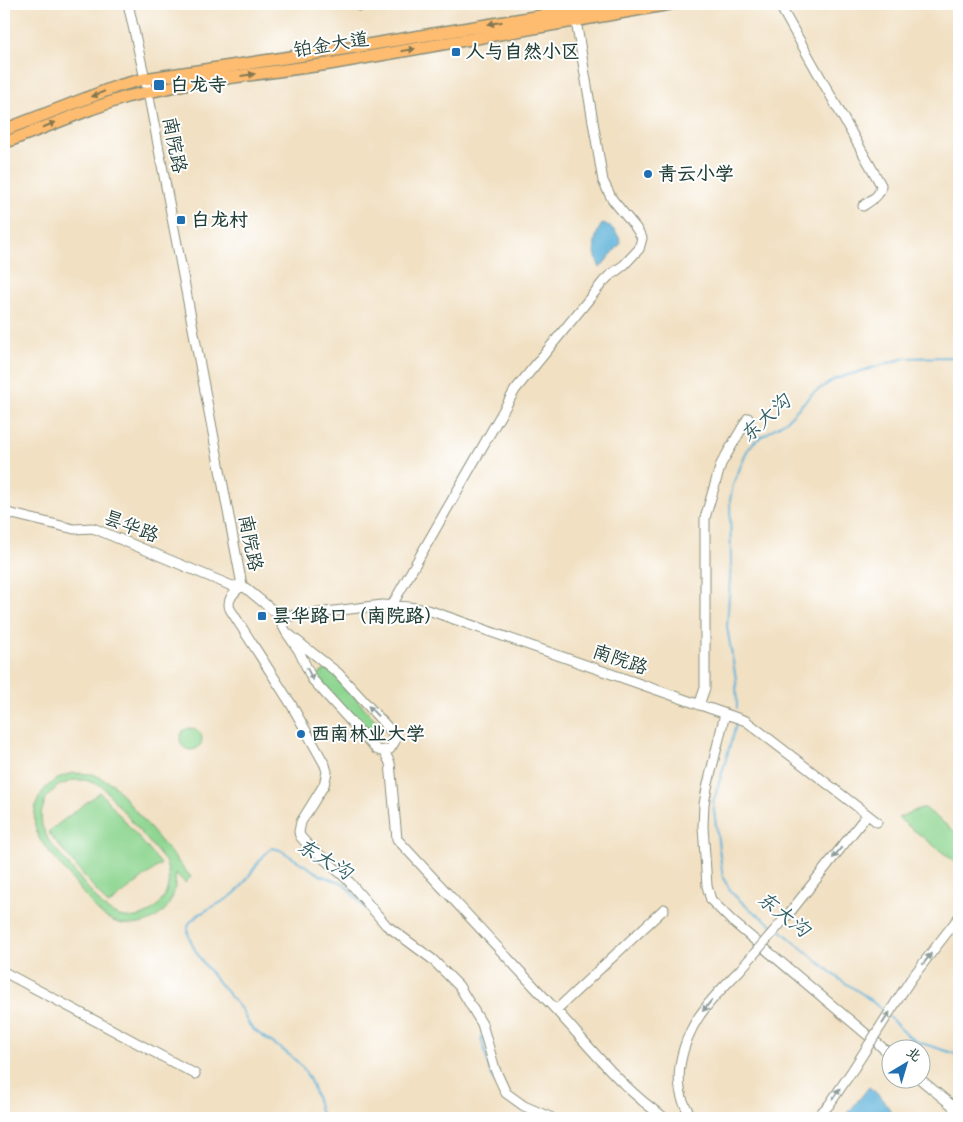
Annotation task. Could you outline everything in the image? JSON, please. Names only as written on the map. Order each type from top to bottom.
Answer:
[{"type":"main road","name":"铂金大道","points":[[4,143],[126,97],[190,83],[329,64],[612,4]]},
{"type":"main road","name":"铂金大道","points":[[4,130],[118,86],[144,79],[575,12],[670,4]]},
{"type":"street","name":"南院路","points":[[128,4],[148,92],[242,585],[276,613],[294,616],[368,606],[392,605],[431,611],[746,721],[877,822]]},
{"type":"street","points":[[779,4],[881,185],[879,195],[863,206]]},
{"type":"street","points":[[392,605],[515,390],[603,282],[632,258],[642,243],[642,238],[636,228],[612,199],[603,181],[575,12]]},
{"type":"street","points":[[699,705],[705,688],[705,518],[721,464],[748,418]]},
{"type":"street","name":"昙华路","points":[[4,512],[74,529],[92,528],[232,586],[242,585]]},
{"type":"street","points":[[242,585],[230,599],[230,609],[291,704],[327,772],[324,785],[301,822],[298,832],[300,836],[346,878],[386,925],[432,959],[454,981],[482,1024],[495,1069],[506,1093],[524,1106],[552,1118]]},
{"type":"street","points":[[276,613],[286,632],[299,651],[312,679],[376,749],[384,751],[390,749],[394,744],[395,737],[392,732],[338,673],[286,632]]},
{"type":"street","points":[[725,714],[704,804],[703,826],[707,886],[711,900],[732,921],[880,1046]]},
{"type":"street","points":[[384,751],[390,763],[397,838],[615,1074],[650,1108],[664,1118]]},
{"type":"street","points":[[689,1116],[682,1099],[679,1082],[684,1049],[694,1025],[705,1007],[787,916],[867,815]]},
{"type":"street","points":[[556,1010],[664,909]]},
{"type":"street","points":[[816,1118],[829,1104],[854,1068],[911,979],[959,917]]},
{"type":"street","points":[[4,972],[196,1074]]},
{"type":"street","points":[[930,1085],[957,1103],[952,1118]]},
{"type":"green space","points":[[325,670],[330,670],[379,724],[379,730],[376,734],[368,735],[317,680],[319,674]]},
{"type":"green space","points":[[191,728],[199,731],[202,739],[199,747],[191,750],[183,747],[180,739],[183,731]]},
{"type":"green space","points":[[73,773],[93,774],[113,784],[191,877],[185,883],[175,873],[175,890],[169,904],[160,914],[149,921],[136,925],[121,924],[108,918],[95,908],[40,840],[34,818],[35,807],[45,789],[52,782]],"holes":[[[74,780],[85,780],[102,786],[165,861],[168,877],[167,891],[151,911],[139,916],[126,917],[113,913],[100,903],[49,841],[42,826],[41,814],[46,798],[58,786]]]},
{"type":"green space","points":[[100,792],[161,864],[108,905],[48,832]]},
{"type":"green space","points":[[925,808],[959,835],[959,865],[898,818]]},
{"type":"water","points":[[603,223],[615,231],[621,243],[600,268],[596,257],[595,239]]},
{"type":"water","points":[[869,1087],[884,1101],[894,1118],[844,1118]]},
{"type":"waterway","name":"东大沟","points":[[737,708],[736,679],[727,627],[731,564],[730,500],[733,485],[747,451],[754,442],[787,420],[812,394],[835,379],[905,358],[951,357],[959,359]]},
{"type":"waterway","name":"东大沟","points":[[736,725],[713,803],[723,878],[732,893],[747,907],[774,926]]},
{"type":"waterway","name":"东大沟","points":[[322,1118],[314,1091],[305,1072],[296,1060],[251,1027],[241,1009],[198,955],[188,932],[189,924],[196,917],[236,892],[260,859],[272,848],[280,850],[322,876],[343,883],[383,928]]},
{"type":"waterway","name":"东大沟","points":[[780,930],[839,979],[864,995],[886,1013]]},
{"type":"waterway","name":"东大沟","points":[[889,1017],[908,1036],[918,1042],[959,1055]]},
{"type":"waterway","name":"东大沟","points":[[481,1037],[488,1065],[497,1086],[512,1104],[538,1117]]},
{"type":"place","name":"人与自然小区","points":[[456,52]]},
{"type":"place","name":"白龙寺","points":[[159,85]]},
{"type":"place","name":"青云小学","points":[[648,174]]},
{"type":"place","name":"白龙村","points":[[181,220]]},
{"type":"place","name":"昙华路口（南院路）","points":[[262,616]]},
{"type":"place","name":"西南林业大学","points":[[301,734]]}]
